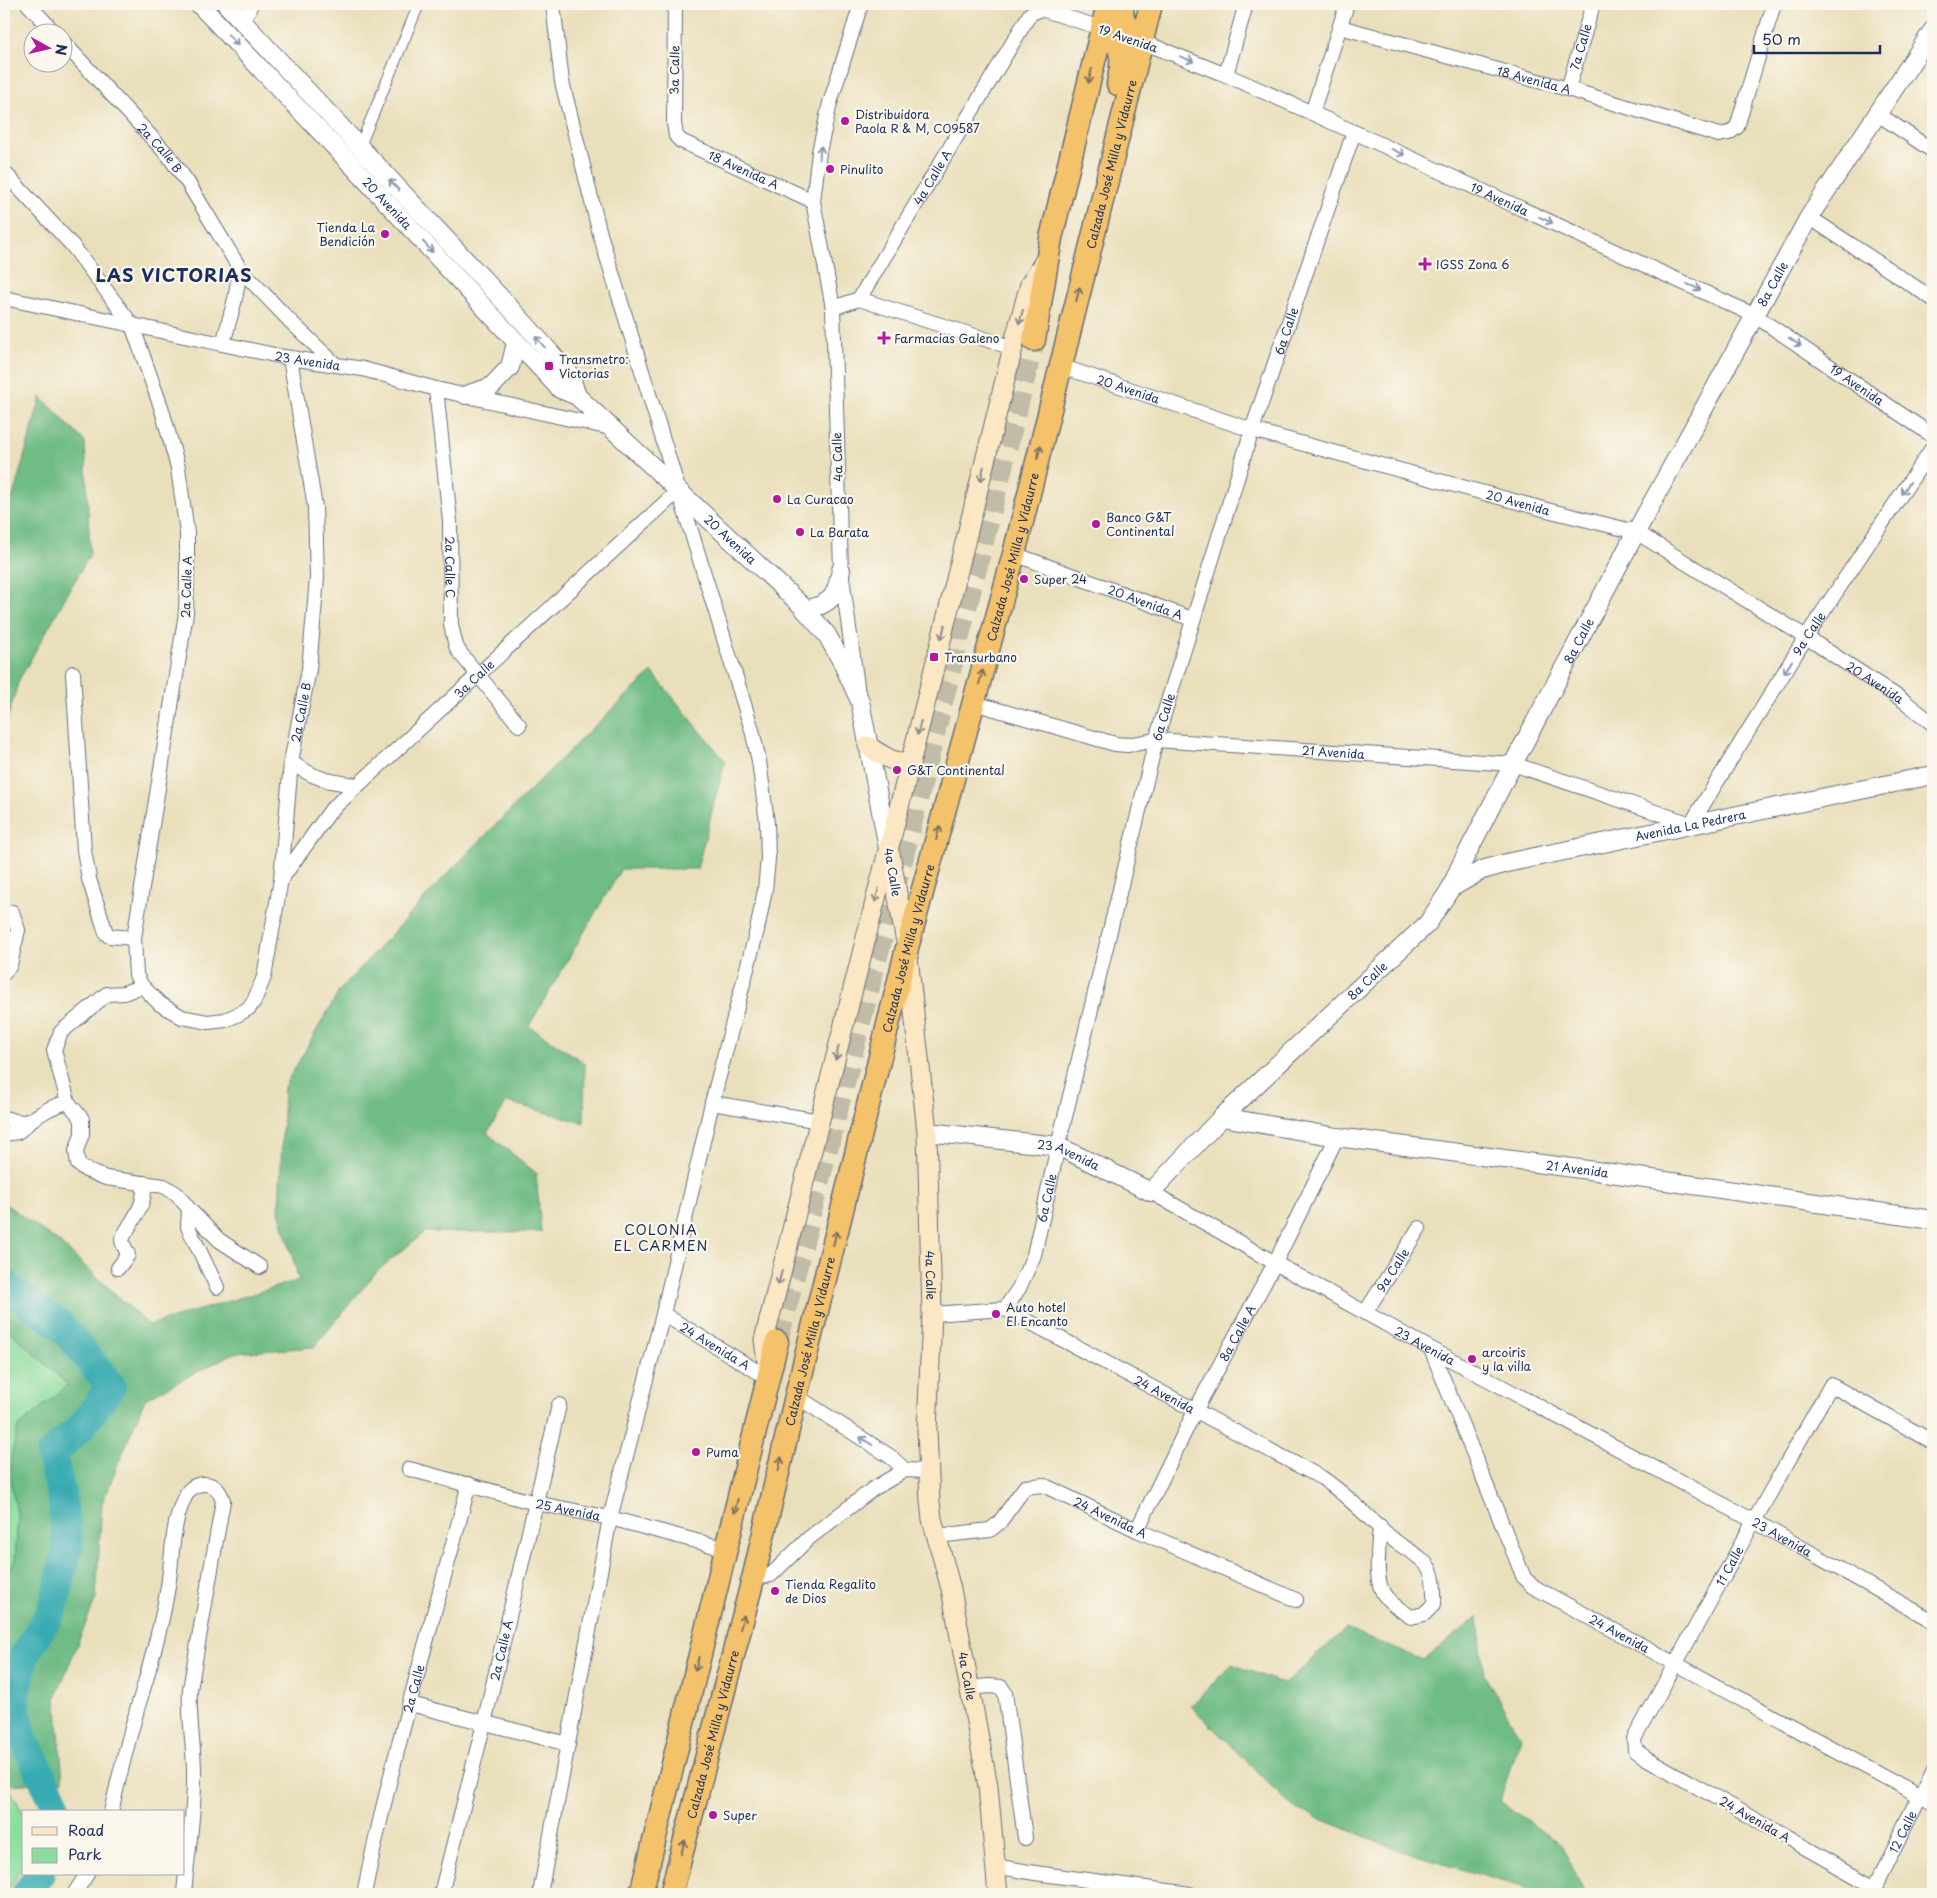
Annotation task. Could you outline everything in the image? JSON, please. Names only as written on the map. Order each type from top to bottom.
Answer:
[{"type":"highway","points":[[1024,344],[1048,257],[1108,4]]},
{"type":"highway","points":[[1123,4],[1123,18],[1132,33],[1141,41]]},
{"type":"highway","name":"Calzada José Milla y Vidaurre","points":[[671,1894],[754,1575],[796,1396],[907,948],[1014,554],[1151,4]]},
{"type":"highway","points":[[1102,28],[1117,44],[1123,63],[1106,130],[1114,152]]},
{"type":"highway","points":[[640,1894],[777,1342]]},
{"type":"main road","points":[[768,1376],[764,1340],[910,762],[1024,344]]},
{"type":"main road","points":[[868,746],[899,763],[910,762]]},
{"type":"main road","name":"4a Calle","points":[[888,848],[907,948],[927,1132],[932,1314],[927,1430],[932,1519],[951,1589],[988,1786],[998,1894]]},
{"type":"street","points":[[28,4],[45,22]]},
{"type":"street","name":"20 Avenida","points":[[200,4],[352,164],[560,389],[577,396],[805,610],[827,634],[860,701]]},
{"type":"street","name":"20 Avenida","points":[[226,4],[526,325],[570,375],[577,396]]},
{"type":"street","points":[[243,23],[251,4]]},
{"type":"street","points":[[352,164],[419,4]]},
{"type":"street","points":[[540,1894],[610,1518],[663,1314],[712,1103],[757,930],[768,859],[767,823],[761,769],[752,730],[600,234],[562,82],[553,4]]},
{"type":"street","name":"3a Calle","points":[[675,4],[674,124],[676,136]]},
{"type":"street","name":"4a Calle","points":[[861,4],[830,103],[819,152],[813,201],[833,308],[841,570],[860,701],[888,848]]},
{"type":"street","points":[[1226,74],[1246,4]]},
{"type":"street","points":[[1312,113],[1347,4]]},
{"type":"street","name":"7a Calle","points":[[1568,89],[1593,4]]},
{"type":"street","name":"18 Avenida A","points":[[1340,27],[1568,89],[1719,135],[1729,133],[1736,127],[1774,4]]},
{"type":"street","name":"19 Avenida","points":[[1041,8],[1141,41],[1226,74],[1754,314],[1933,436]]},
{"type":"street","name":"4a Calle A","points":[[860,299],[1030,14],[1041,8]]},
{"type":"street","name":"8a Calle","points":[[1151,1192],[1222,1116],[1428,923],[1452,888],[1459,869],[1513,764],[1754,314],[1809,216],[1933,30]]},
{"type":"street","name":"2a Calle B","points":[[72,52],[174,163],[240,269],[336,365]]},
{"type":"street","points":[[1878,114],[1933,152]]},
{"type":"street","name":"6a Calle","points":[[1004,1309],[1019,1288],[1034,1255],[1058,1146],[1156,740],[1252,430],[1354,132]]},
{"type":"street","name":"18 Avenida A","points":[[676,136],[681,141],[813,201]]},
{"type":"street","name":"2a Calle A","points":[[4,172],[72,245],[132,325],[162,410],[178,468],[185,515],[188,556],[186,613],[134,938],[136,975],[142,986]]},
{"type":"street","points":[[1809,216],[1933,299]]},
{"type":"street","points":[[223,344],[235,299],[240,269]]},
{"type":"street","name":"23 Avenida","points":[[4,298],[290,358],[363,369],[436,389],[611,428]]},
{"type":"street","points":[[833,308],[860,299],[1024,344]]},
{"type":"street","points":[[466,395],[491,387],[510,367],[516,343]]},
{"type":"street","name":"2a Calle B","points":[[142,986],[150,995],[172,1012],[196,1021],[208,1022],[225,1020],[249,1008],[264,977],[281,879],[291,762],[310,669],[315,620],[317,543],[315,507],[294,391],[290,358]]},
{"type":"street","name":"20 Avenida","points":[[1060,366],[1252,430],[1537,508],[1636,532],[1904,700],[1933,724]]},
{"type":"street","name":"2a Calle C","points":[[436,389],[450,520],[451,625],[456,646],[519,725]]},
{"type":"street","name":"9a Calle","points":[[1691,824],[1806,637],[1933,447]]},
{"type":"street","name":"3a Calle","points":[[281,879],[331,810],[678,490]]},
{"type":"street","name":"20 Avenida A","points":[[1014,554],[1192,619]]},
{"type":"street","points":[[805,610],[818,607],[833,598],[837,590],[841,570]]},
{"type":"street","points":[[73,673],[84,850],[89,879],[106,933],[109,936],[134,938]]},
{"type":"street","name":"21 Avenida","points":[[974,703],[1115,744],[1126,745],[1156,740],[1513,764],[1691,824]]},
{"type":"street","points":[[291,762],[320,779],[357,785]]},
{"type":"street","name":"Avenida La Pedrera","points":[[1452,888],[1482,870],[1691,824],[1933,775]]},
{"type":"street","points":[[4,973],[10,965],[18,930],[12,912]]},
{"type":"street","points":[[142,986],[124,993],[107,994],[61,1032],[54,1050],[68,1102],[82,1119],[82,1134],[76,1151],[78,1164],[86,1170],[106,1178],[164,1186],[177,1194],[219,1240],[260,1267]]},
{"type":"street","points":[[4,1134],[18,1132],[50,1108],[68,1102]]},
{"type":"street","points":[[712,1103],[820,1121]]},
{"type":"street","name":"21 Avenida","points":[[1222,1116],[1337,1137],[1611,1173],[1933,1220]]},
{"type":"street","points":[[4,1118],[19,1122],[31,1122]]},
{"type":"street","name":"23 Avenida","points":[[927,1132],[1058,1146],[1151,1192],[1430,1349],[1754,1521],[1933,1621]]},
{"type":"street","name":"8a Calle A","points":[[1137,1530],[1195,1411],[1275,1263],[1337,1137]]},
{"type":"street","points":[[118,1268],[128,1256],[127,1250],[122,1244],[122,1239],[143,1202],[145,1192],[143,1183]]},
{"type":"street","points":[[189,1209],[188,1227],[217,1287]]},
{"type":"street","name":"9a Calle","points":[[1365,1313],[1420,1228]]},
{"type":"street","points":[[932,1314],[1004,1309]]},
{"type":"street","name":"24 Avenida","points":[[1004,1309],[1322,1478],[1358,1505],[1380,1526],[1394,1540],[1423,1561],[1430,1569],[1434,1588],[1434,1604],[1424,1614],[1411,1618],[1393,1604],[1381,1589],[1378,1573],[1380,1526]]},
{"type":"street","name":"24 Avenida A","points":[[663,1314],[768,1376]]},
{"type":"street","name":"24 Avenida","points":[[1430,1349],[1524,1578],[1532,1586],[1676,1662],[1933,1803]]},
{"type":"street","name":"11 Calle","points":[[1635,1750],[1634,1739],[1831,1385],[1933,1442]]},
{"type":"street","points":[[796,1396],[891,1457],[905,1470]]},
{"type":"street","name":"2a Calle A","points":[[441,1894],[484,1723],[559,1405]]},
{"type":"street","name":"25 Avenida","points":[[410,1469],[536,1503],[610,1518],[726,1549]]},
{"type":"street","points":[[754,1575],[761,1577],[771,1575],[809,1538],[874,1489],[905,1470],[928,1471]]},
{"type":"street","points":[[112,1810],[138,1704],[161,1627],[179,1513],[186,1494],[191,1489],[196,1485],[209,1484],[219,1491],[223,1501],[190,1689],[188,1711],[194,1777],[194,1820],[184,1894]]},
{"type":"street","name":"2a Calle","points":[[364,1894],[410,1704],[469,1484]]},
{"type":"street","name":"24 Avenida A","points":[[937,1536],[990,1530],[999,1523],[1025,1487],[1033,1484],[1043,1485],[1137,1530],[1296,1600]]},
{"type":"street","points":[[970,1688],[1001,1687],[1005,1693],[1024,1838]]},
{"type":"street","points":[[410,1704],[568,1744]]},
{"type":"street","name":"24 Avenida A","points":[[1635,1750],[1874,1891]]},
{"type":"street","name":"12 Calle","points":[[1874,1891],[1919,1795],[1933,1770]]},
{"type":"street","points":[[995,1866],[1190,1894]]},
{"type":"street","points":[[74,1894],[86,1876]]},
{"type":"green space","points":[[41,397],[85,442],[90,554],[19,680],[4,730],[4,528]]},
{"type":"green space","points":[[652,672],[725,761],[697,869],[621,869],[529,1026],[585,1063],[584,1123],[507,1102],[487,1133],[536,1173],[541,1232],[425,1232],[377,1271],[314,1347],[234,1353],[145,1399],[102,1503],[96,1598],[56,1697],[63,1781],[8,1785],[4,1769],[4,1579],[15,1560],[18,1518],[12,1488],[11,1457],[18,1427],[68,1385],[4,1326],[4,1203],[61,1244],[149,1325],[299,1280],[279,1211],[284,1087],[340,990],[448,873],[584,736]]},
{"type":"green space","points":[[4,1326],[69,1385],[18,1427],[12,1488],[18,1518],[15,1560],[4,1579]]},
{"type":"green space","points":[[1478,1617],[1484,1675],[1520,1736],[1500,1801],[1562,1846],[1585,1894],[1546,1894],[1412,1855],[1293,1808],[1191,1706],[1232,1664],[1284,1684],[1346,1629],[1423,1660]]},
{"type":"green space","points":[[4,1769],[8,1785],[22,1811],[22,1866],[12,1885],[4,1892]]},
{"type":"waterway","points":[[4,1283],[61,1326],[111,1386],[82,1426],[51,1454],[61,1491],[68,1547],[53,1608],[24,1656],[14,1701],[23,1738],[54,1801],[55,1810]]},
{"type":"waterway","points":[[26,1894],[39,1876]]},
{"type":"tunnel","points":[[777,1342],[1034,340]]},
{"type":"place","name":"Distribuidora Paola R & M, C09587","points":[[845,121]]},
{"type":"place","name":"Pinulito","points":[[830,169]]},
{"type":"place","name":"Tienda La Bendición","points":[[385,234]]},
{"type":"place","name":"IGSS Zona 6","points":[[1425,264]]},
{"type":"place","name":"Farmacias Galeno","points":[[884,338]]},
{"type":"place","name":"Transmetro: Victorias","points":[[549,366]]},
{"type":"place","name":"La Curacao","points":[[777,499]]},
{"type":"place","name":"Banco G&T Continental","points":[[1096,524]]},
{"type":"place","name":"La Barata","points":[[800,532]]},
{"type":"place","name":"Super 24","points":[[1024,579]]},
{"type":"place","name":"Transurbano","points":[[934,657]]},
{"type":"place","name":"G&T Continental","points":[[897,770]]},
{"type":"place","name":"Auto hotel El Encanto","points":[[996,1314]]},
{"type":"place","name":"arcoiris y la villa","points":[[1472,1359]]},
{"type":"place","name":"Puma","points":[[696,1452]]},
{"type":"place","name":"Tienda Regalito de Dios","points":[[775,1591]]},
{"type":"place","name":"Super","points":[[713,1815]]},
{"type":"district","name":"LAS VICTORIAS","points":[[174,274]]},
{"type":"district","name":"COLONIA EL CARMEN","points":[[661,1238]]}]
